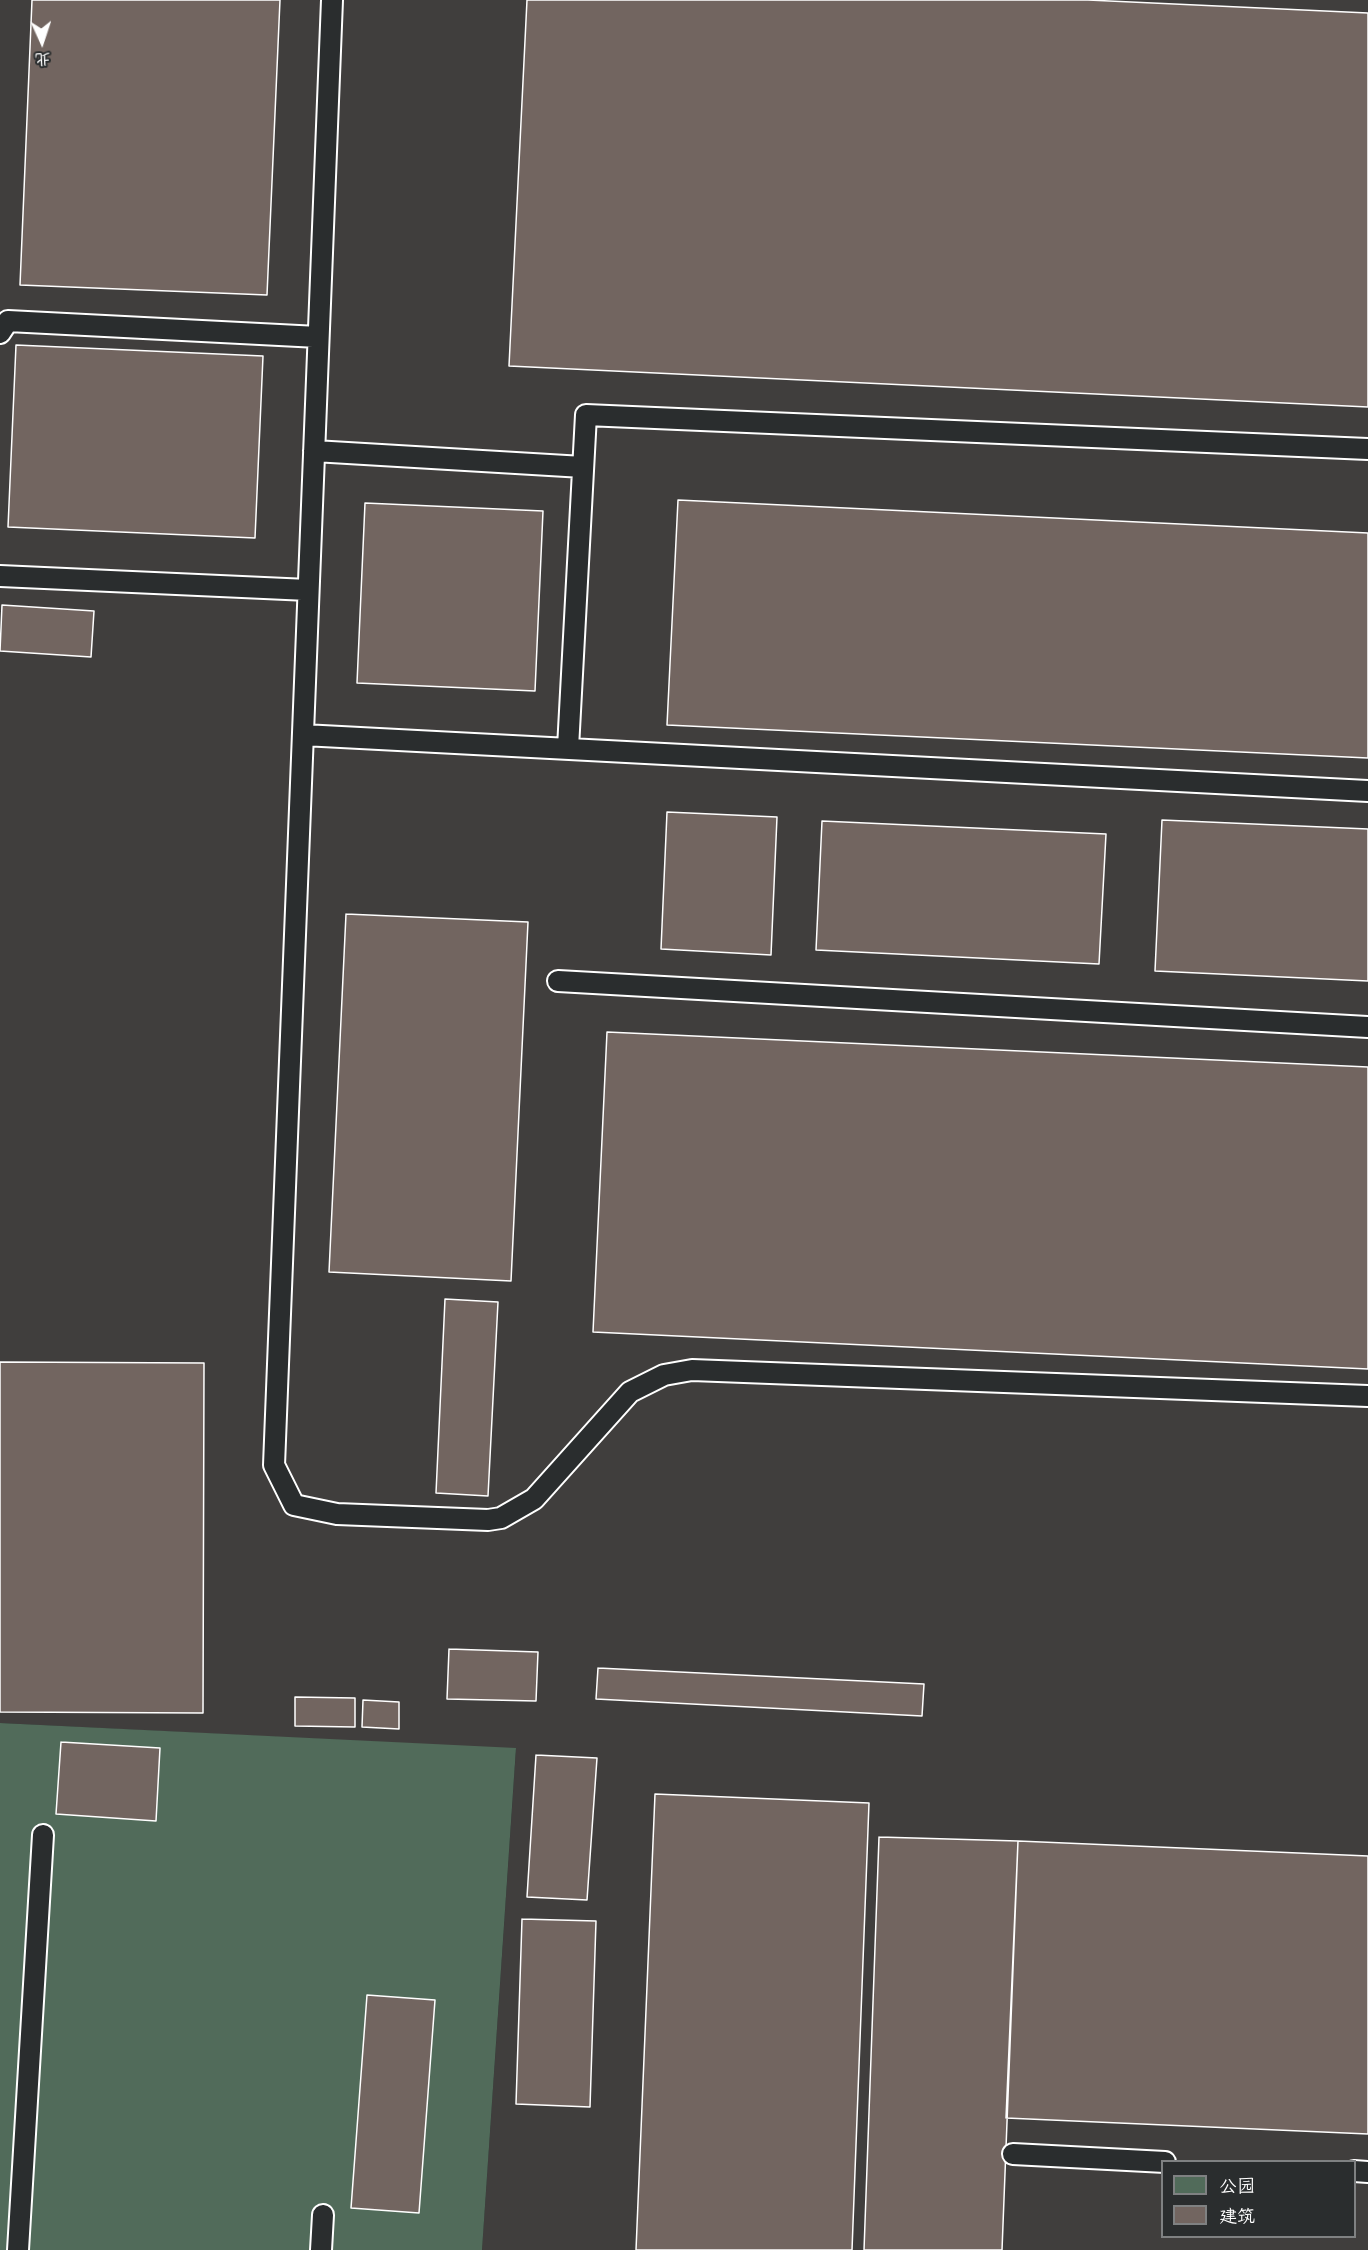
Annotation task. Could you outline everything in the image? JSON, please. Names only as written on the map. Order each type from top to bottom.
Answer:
[{"type":"lane","points":[[332,0],[274,1466],[294,1505],[337,1514],[488,1520],[501,1518],[534,1498],[630,1392],[664,1375],[692,1370],[1368,1396]]},
{"type":"lane","points":[[0,333],[8,321],[318,337]]},
{"type":"lane","points":[[568,748],[586,415],[1368,448]]},
{"type":"lane","points":[[314,451],[583,467]]},
{"type":"lane","points":[[0,576],[308,590]]},
{"type":"lane","points":[[303,735],[1368,790]]},
{"type":"lane","points":[[558,981],[1368,1027]]},
{"type":"lane","points":[[18,2250],[43,1835]]},
{"type":"lane","points":[[1013,2154],[1161,2162]]},
{"type":"lane","points":[[321,2250],[323,2215]]},
{"type":"shaded area","points":[[0,0],[1368,0],[1368,2250],[482,2250],[516,1749],[0,1723]]},
{"type":"green space","points":[[0,1723],[516,1748],[482,2250],[0,2250]]},
{"type":"building","points":[[32,0],[280,0],[267,295],[20,285]]},
{"type":"building","points":[[527,0],[1088,0],[1368,13],[1368,407],[509,366]]},
{"type":"building","points":[[16,345],[263,356],[255,538],[8,527]]},
{"type":"building","points":[[678,500],[1368,533],[1368,758],[667,725]]},
{"type":"building","points":[[365,503],[543,511],[535,691],[357,683]]},
{"type":"building","points":[[2,605],[94,611],[91,657],[0,651]]},
{"type":"building","points":[[667,812],[777,817],[771,955],[661,949]]},
{"type":"building","points":[[1162,820],[1368,829],[1368,981],[1155,971]]},
{"type":"building","points":[[822,821],[1106,834],[1099,964],[816,950]]},
{"type":"building","points":[[346,914],[528,922],[511,1281],[329,1272]]},
{"type":"building","points":[[607,1032],[1368,1067],[1368,1369],[593,1332]]},
{"type":"building","points":[[445,1299],[498,1302],[488,1496],[436,1493]]},
{"type":"building","points":[[0,1362],[204,1363],[203,1713],[0,1712]]},
{"type":"building","points":[[449,1649],[538,1652],[536,1701],[447,1699]]},
{"type":"building","points":[[598,1668],[924,1684],[922,1716],[596,1699]]},
{"type":"building","points":[[295,1697],[355,1698],[355,1727],[295,1726]]},
{"type":"building","points":[[363,1700],[399,1702],[399,1729],[362,1727]]},
{"type":"building","points":[[61,1742],[160,1748],[156,1821],[56,1814]]},
{"type":"building","points":[[536,1755],[597,1758],[587,1900],[527,1897]]},
{"type":"building","points":[[655,1794],[869,1803],[852,2250],[636,2250]]},
{"type":"building","points":[[879,1837],[1018,1841],[1002,2250],[864,2250]]},
{"type":"building","points":[[1018,1841],[1368,1856],[1368,2134],[1006,2118]]},
{"type":"building","points":[[522,1919],[596,1921],[590,2107],[516,2104]]},
{"type":"building","points":[[367,1995],[435,2000],[419,2213],[351,2208]]}]
